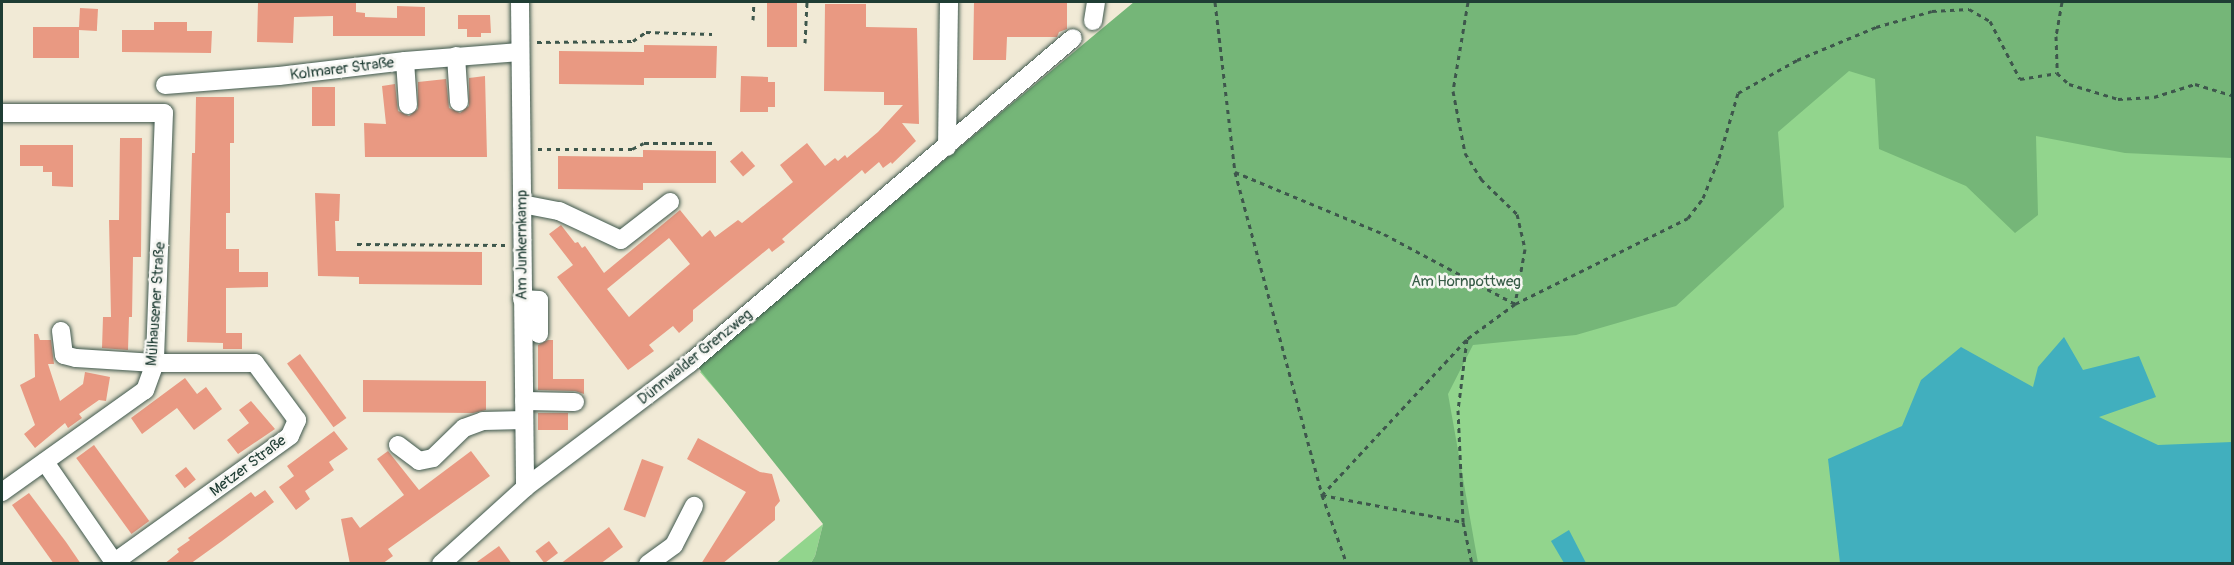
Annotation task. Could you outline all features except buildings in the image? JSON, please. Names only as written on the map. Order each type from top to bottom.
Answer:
[{"type":"street","name":"Am Junkernkamp","points":[[520,2],[525,488]]},
{"type":"street","points":[[946,147],[949,2]]},
{"type":"street","points":[[1093,21],[1096,2]]},
{"type":"street","name":"Dünnwalder Grenzweg","points":[[444,563],[525,488],[690,363],[1073,38]]},
{"type":"street","name":"Kolmarer Straße","points":[[165,85],[279,76],[520,47]]},
{"type":"street","points":[[456,56],[459,102]]},
{"type":"street","points":[[405,61],[408,105]]},
{"type":"street","name":"Mülhausener Straße","points":[[2,113],[164,113],[155,363],[144,390],[2,492]]},
{"type":"street","points":[[522,204],[559,211],[621,240],[670,202]]},
{"type":"street","points":[[522,299],[539,300],[539,334]]},
{"type":"street","points":[[61,332],[64,355],[76,358],[155,363]]},
{"type":"street","name":"Metzer Straße","points":[[113,563],[290,436],[297,420],[255,363],[155,363]]},
{"type":"street","points":[[524,401],[575,402]]},
{"type":"street","points":[[398,445],[418,461],[433,458],[464,428],[483,421],[524,420]]},
{"type":"street","points":[[45,462],[113,563]]},
{"type":"street","points":[[648,564],[674,545],[694,506]]},
{"type":"path","points":[[753,20],[754,2]]},
{"type":"path","points":[[805,43],[807,2]]},
{"type":"path","points":[[1215,2],[1235,172],[1322,495],[1347,564]]},
{"type":"path","points":[[1468,2],[1453,91],[1465,153],[1481,178],[1517,214],[1525,249],[1515,304]]},
{"type":"path","points":[[2062,2],[2056,36],[2056,73],[2069,84],[2118,99],[2154,97],[2195,84],[2232,95]]},
{"type":"path","points":[[1322,495],[1467,339],[1515,304],[1688,218],[1703,198],[1738,93],[1797,60],[1876,27],[1932,11],[1969,9],[1990,21],[2020,80],[2056,73]]},
{"type":"path","points":[[520,47],[633,41],[646,32],[712,34]]},
{"type":"path","points":[[521,149],[632,149],[644,143],[715,143]]},
{"type":"path","points":[[1235,172],[1384,234],[1515,304]]},
{"type":"path","points":[[357,244],[522,245]]},
{"type":"path","points":[[1467,339],[1458,410],[1463,522],[1472,564]]},
{"type":"path","points":[[1322,495],[1463,522]]},
{"type":"green space","name":"Am Hornpottweg","points":[[1134,2],[2232,2],[2232,158],[2125,153],[2036,136],[2038,215],[2015,233],[1966,186],[1879,149],[1875,79],[1849,71],[1778,132],[1784,207],[1676,306],[1576,335],[1473,345],[1448,394],[1478,563],[811,563],[823,524],[697,366]]},
{"type":"green space","name":"Am Hornpottweg","points":[[2232,2],[2232,563],[864,563],[700,372],[1065,72]]},
{"type":"green space","points":[[823,524],[811,563],[775,564]]},
{"type":"water","points":[[2064,337],[2083,370],[2139,356],[2156,397],[2099,417],[2158,445],[2232,442],[2232,563],[1840,563],[1828,459],[1902,426],[1921,380],[1961,347],[2033,387],[2038,367]]},
{"type":"water","points":[[1569,530],[1586,563],[1564,563],[1551,541]]}]
